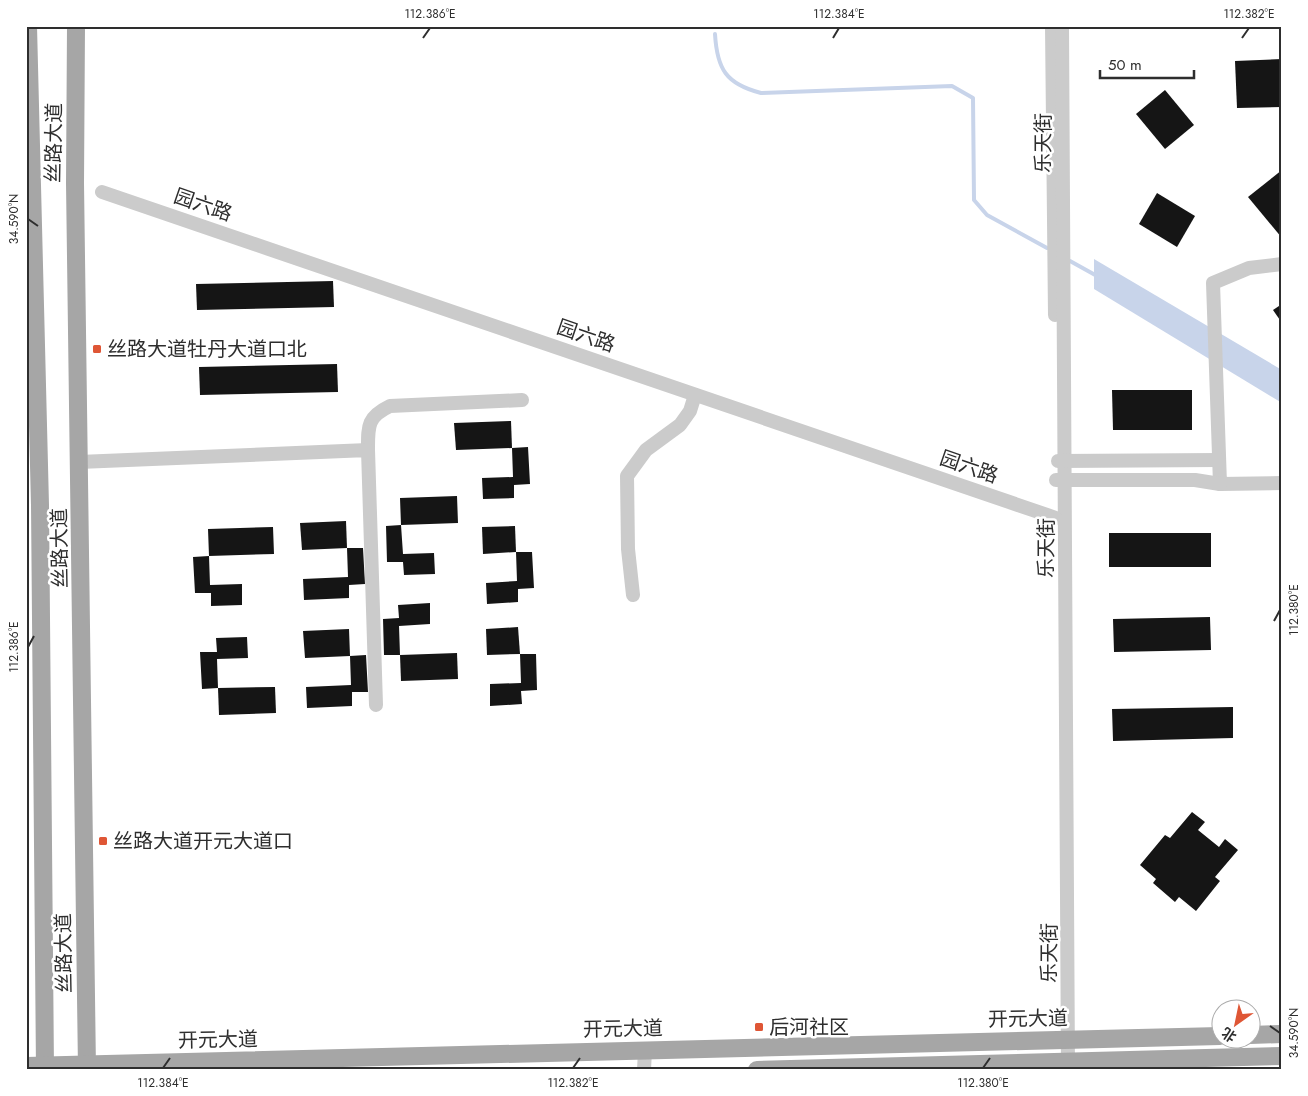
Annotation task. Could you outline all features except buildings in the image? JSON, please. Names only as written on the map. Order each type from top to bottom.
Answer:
[{"type":"main road","name":"丝路大道","points":[[28,26],[40,505],[45,1068]]},
{"type":"main road","name":"丝路大道","points":[[76,26],[75,183],[87,1067]]},
{"type":"main road","points":[[1260,1035],[1282,1034]]},
{"type":"main road","name":"开元大道","points":[[26,1066],[45,1068],[87,1067],[645,1050],[1210,1036]]},
{"type":"main road","points":[[757,1070],[1066,1066],[1282,1056]]},
{"type":"street","name":"乐天街","points":[[1052,26],[1061,461]]},
{"type":"street","name":"乐天街","points":[[1062,26],[1061,480],[1065,1040]]},
{"type":"street","name":"园六路","points":[[102,192],[1056,518]]},
{"type":"street","points":[[1220,484],[1213,283],[1249,268],[1282,264]]},
{"type":"street","points":[[633,595],[628,531],[627,476],[646,450],[685,420],[695,395]]},
{"type":"street","points":[[376,705],[368,427],[376,413],[390,406],[522,400]]},
{"type":"street","points":[[78,462],[368,450]]},
{"type":"street","points":[[1061,461],[1219,460]]},
{"type":"street","points":[[1061,480],[1195,480],[1220,484],[1282,483]]},
{"type":"street","name":"乐天街","points":[[1061,480],[1056,518],[1066,1066]]},
{"type":"street","points":[[644,1070],[645,1050]]},
{"type":"water","points":[[1094,259],[1282,370],[1282,403],[1094,289]]},
{"type":"waterway","points":[[715,34],[718,57],[726,73],[739,85],[761,93],[952,86],[973,98],[974,200],[987,215],[1047,248]]},
{"type":"waterway","points":[[1070,261],[1097,276]]},
{"type":"place","name":"丝路大道牡丹大道口北","points":[[97,349]]},
{"type":"place","name":"丝路大道开元大道口","points":[[103,841]]},
{"type":"place","name":"后河社区","points":[[759,1027]]}]
